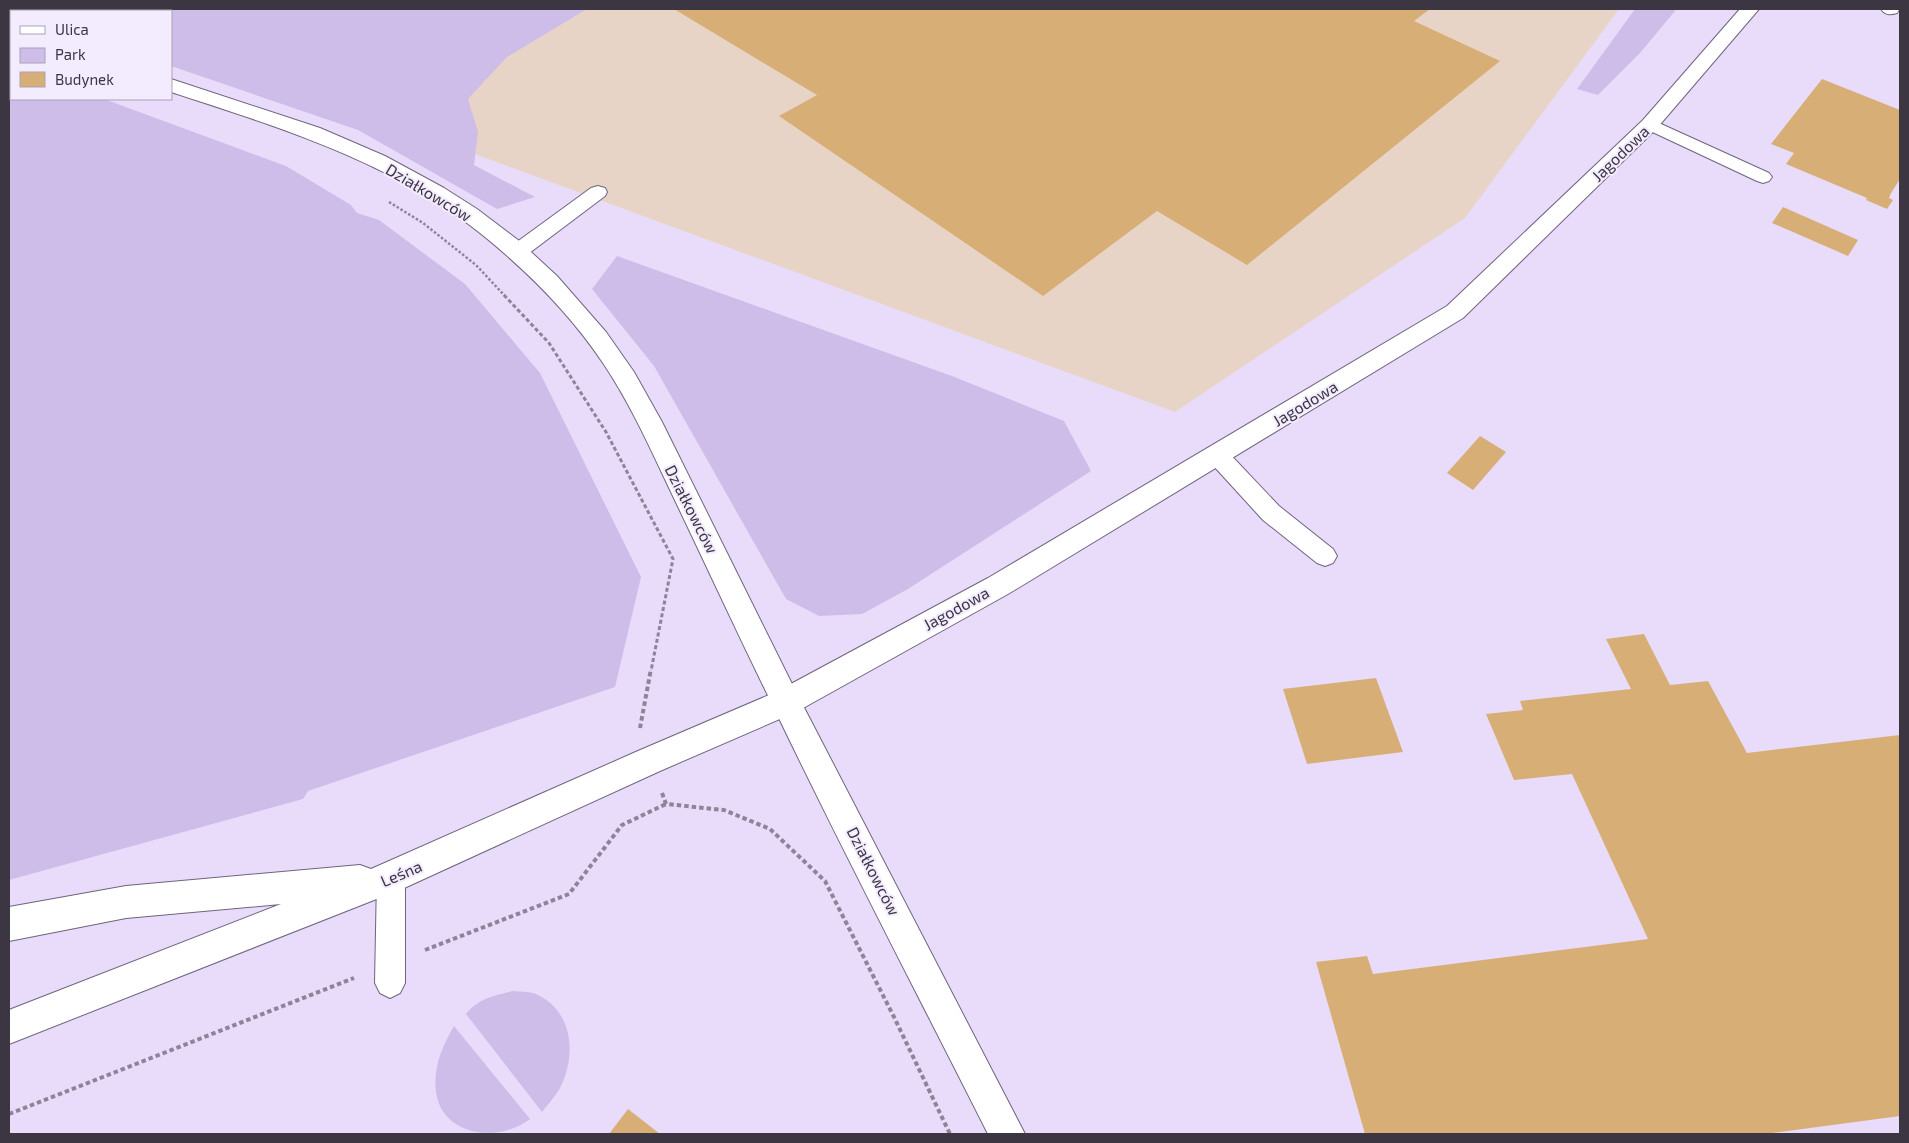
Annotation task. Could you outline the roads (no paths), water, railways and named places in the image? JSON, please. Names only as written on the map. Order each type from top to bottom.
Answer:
[{"type":"street","name":"Jagodowa","points":[[786,702],[998,586],[1218,456],[1455,312],[1650,124],[1750,9]]},
{"type":"street","name":"Działkowców","points":[[172,85],[293,126],[360,152],[452,202],[517,252],[564,299],[598,338],[630,388],[750,625],[786,702],[1007,1134]]},
{"type":"street","name":"Leśna","points":[[9,1026],[391,878],[649,761],[786,702]]},
{"type":"street","points":[[9,924],[126,902],[391,878]]},
{"type":"lane","points":[[1650,124],[1763,177]]},
{"type":"lane","points":[[517,252],[598,192]]},
{"type":"lane","points":[[1218,456],[1271,513],[1325,556]]},
{"type":"lane","points":[[390,974],[391,878]]}]
